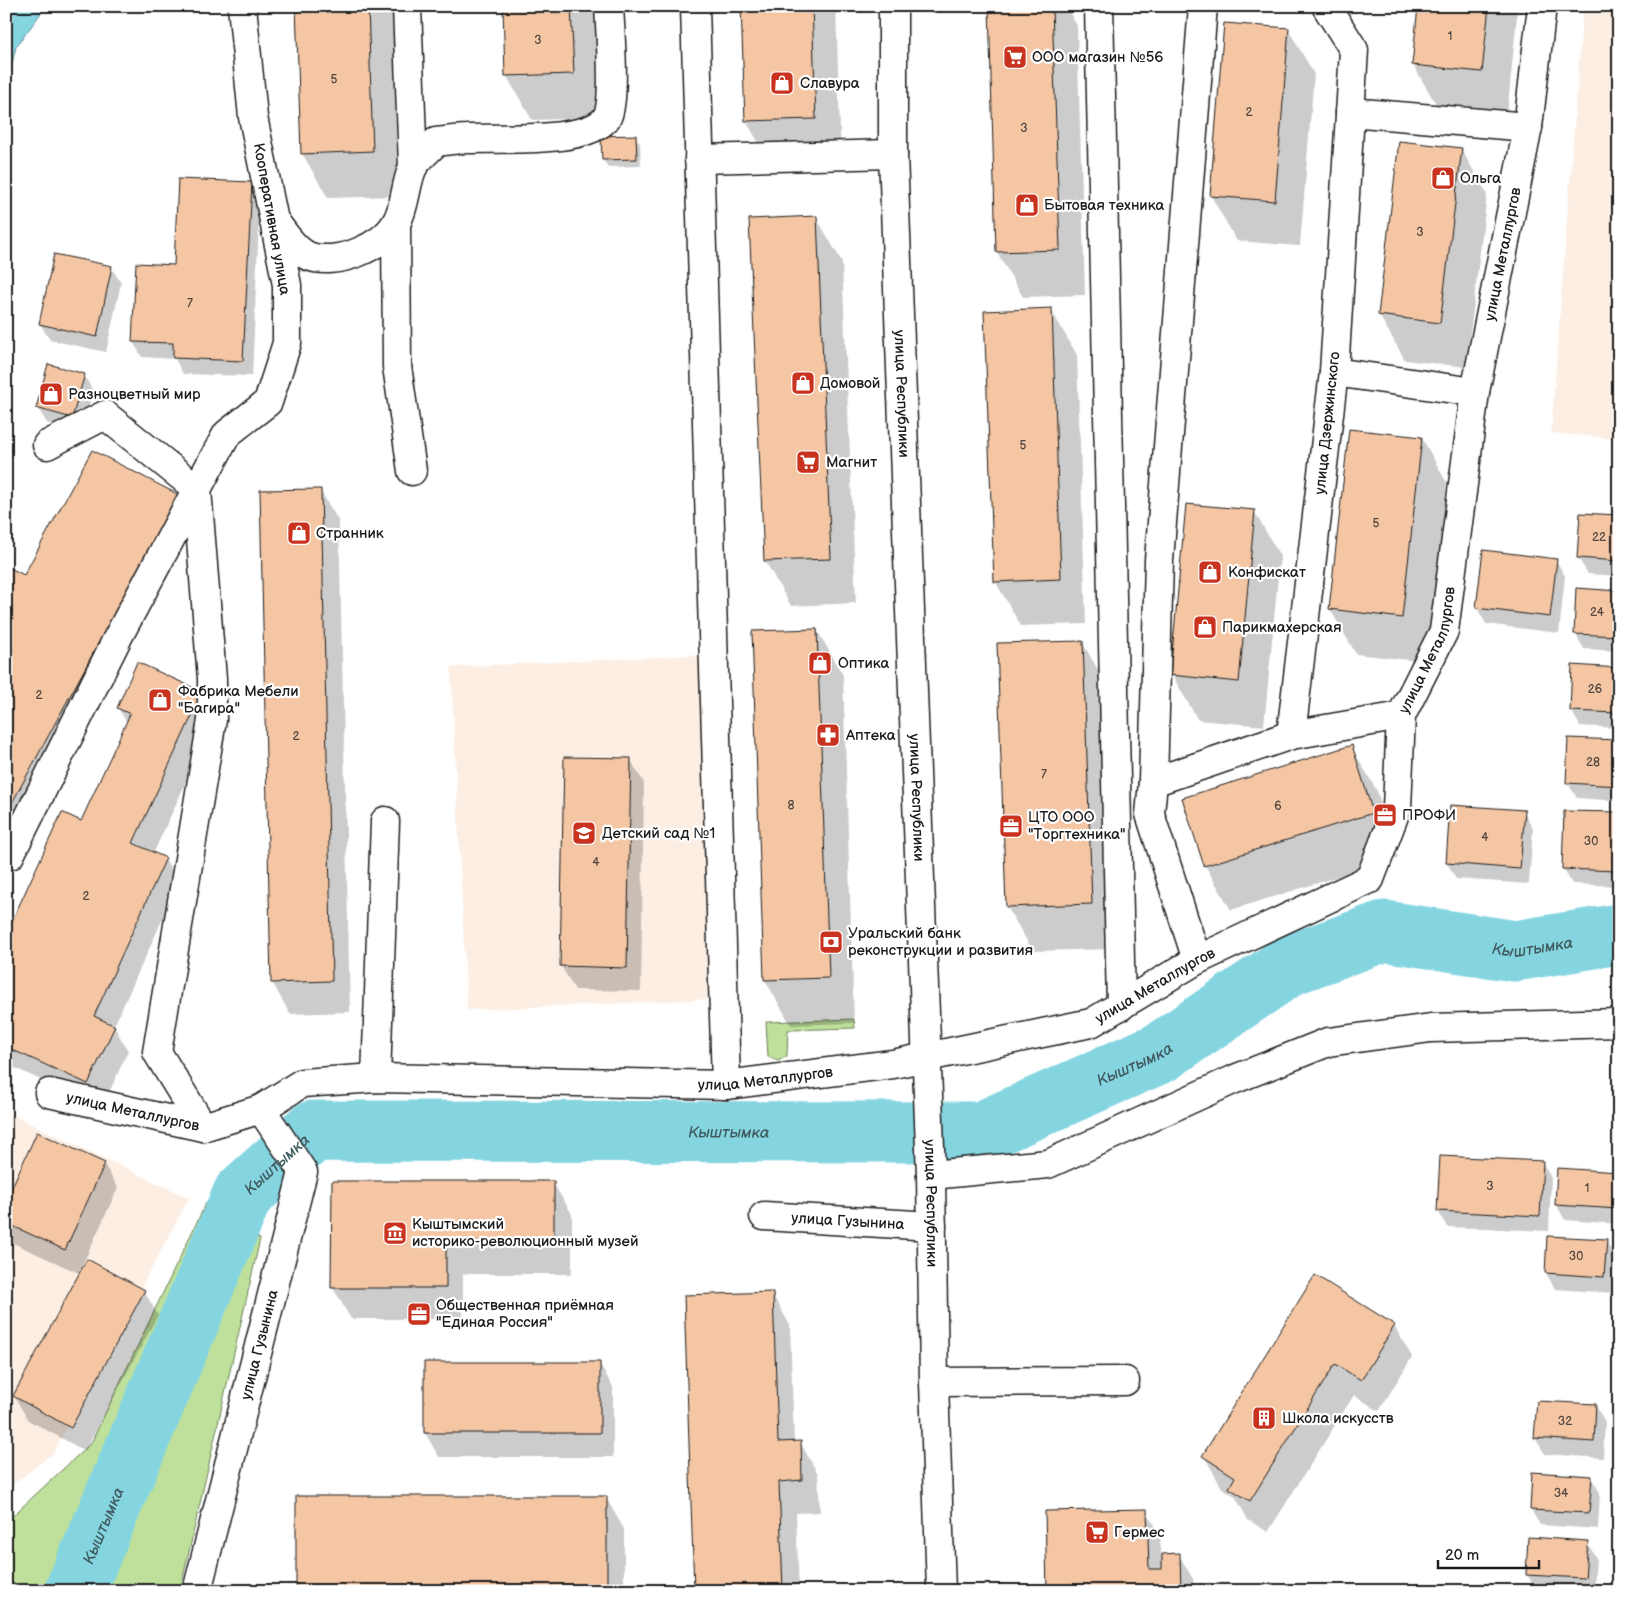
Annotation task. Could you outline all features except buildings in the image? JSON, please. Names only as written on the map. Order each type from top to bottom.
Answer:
[{"type":"street","name":"Кооперативная улица","points":[[10,855],[118,637],[227,434],[268,402],[287,343],[287,285],[253,117],[242,6]]},
{"type":"street","points":[[407,6],[413,166],[396,223],[397,366],[412,471]]},
{"type":"street","points":[[413,166],[436,142],[466,139],[532,138],[591,130],[607,117],[611,98],[609,6]]},
{"type":"street","points":[[695,6],[726,1085]]},
{"type":"street","name":"улица Республики","points":[[893,6],[893,154],[930,1148],[934,1382],[941,1591]]},
{"type":"street","points":[[1098,6],[1121,1006]]},
{"type":"street","points":[[1197,960],[1150,814],[1153,782],[1158,560],[1203,6]]},
{"type":"street","name":"улица Дзержинского","points":[[1291,735],[1334,372],[1354,50],[1326,6]]},
{"type":"street","name":"улица Металлургов","points":[[49,1093],[203,1127],[261,1109],[302,1083],[376,1078],[726,1085],[893,1064],[1091,1023],[1197,960],[1370,879],[1398,808],[1401,716],[1444,631],[1476,392],[1528,127],[1542,6]]},
{"type":"street","points":[[1350,112],[1528,127]]},
{"type":"street","points":[[699,159],[893,154]]},
{"type":"street","points":[[274,218],[287,238],[308,256],[329,258],[355,254],[377,244],[396,223]]},
{"type":"street","points":[[1334,372],[1476,392]]},
{"type":"street","points":[[46,445],[105,415],[197,490],[212,680],[212,720],[157,1052],[203,1127]]},
{"type":"street","points":[[1153,782],[1291,735],[1401,716]]},
{"type":"street","points":[[376,1078],[385,821]]},
{"type":"street","points":[[930,1175],[1048,1164],[1235,1079],[1328,1042],[1431,1028],[1619,1023]]},
{"type":"street","name":"улица Гузынина","points":[[197,1591],[303,1172],[261,1109]]},
{"type":"street","name":"улица Гузынина","points":[[764,1216],[932,1226]]},
{"type":"street","points":[[934,1382],[1125,1381]]},
{"type":"shaded area","points":[[1583,6],[1619,6],[1619,439],[1551,433]]},
{"type":"shaded area","name":"Детский сад №1","points":[[701,655],[716,999],[467,1010],[451,667]]},
{"type":"shaded area","points":[[6,1112],[189,1198],[53,1453],[6,1490]]},
{"type":"green space","points":[[854,1019],[855,1028],[788,1030],[787,1056],[778,1061],[768,1057],[766,1022]]},
{"type":"green space","points":[[206,1203],[260,1239],[180,1591],[6,1591],[6,1522],[91,1443]]},
{"type":"water","points":[[6,6],[46,6],[16,47],[6,88]]},
{"type":"waterway","name":"Кыштымка","points":[[75,1591],[243,1194],[313,1131],[981,1132],[1160,1053],[1290,965],[1384,931],[1515,951],[1619,934]]},
{"type":"place","name":"ООО магазин №56","points":[[1015,57]]},
{"type":"place","name":"Славура","points":[[782,83]]},
{"type":"place","name":"Ольга","points":[[1443,178]]},
{"type":"place","name":"Бытовая техника","points":[[1027,205]]},
{"type":"place","name":"Домовой","points":[[803,383]]},
{"type":"place","name":"Разноцветный мир","points":[[51,394]]},
{"type":"place","name":"Магнит","points":[[808,462]]},
{"type":"place","name":"Странник","points":[[299,533]]},
{"type":"place","name":"Конфискат","points":[[1210,572]]},
{"type":"place","name":"Парикмахерская","points":[[1205,627]]},
{"type":"place","name":"Оптика","points":[[820,663]]},
{"type":"place","name":"Фабрика Мебели \"Багира\"","points":[[160,700]]},
{"type":"place","name":"Аптека","points":[[828,735]]},
{"type":"place","name":"ПРОФИ","points":[[1385,815]]},
{"type":"place","name":"ЦТО ООО \"Торгтехника\"","points":[[1011,826]]},
{"type":"place","name":"Детский сад №1","points":[[584,833]]},
{"type":"place","name":"Уральский банк реконструкции и развития","points":[[831,942]]},
{"type":"place","name":"Кыштымский историко-революционный музей","points":[[395,1233]]},
{"type":"place","name":"Общественная приёмная \"Единая Россия\"","points":[[419,1314]]},
{"type":"place","name":"Школа искусств","points":[[1264,1418]]},
{"type":"place","name":"Гермес","points":[[1097,1532]]}]
